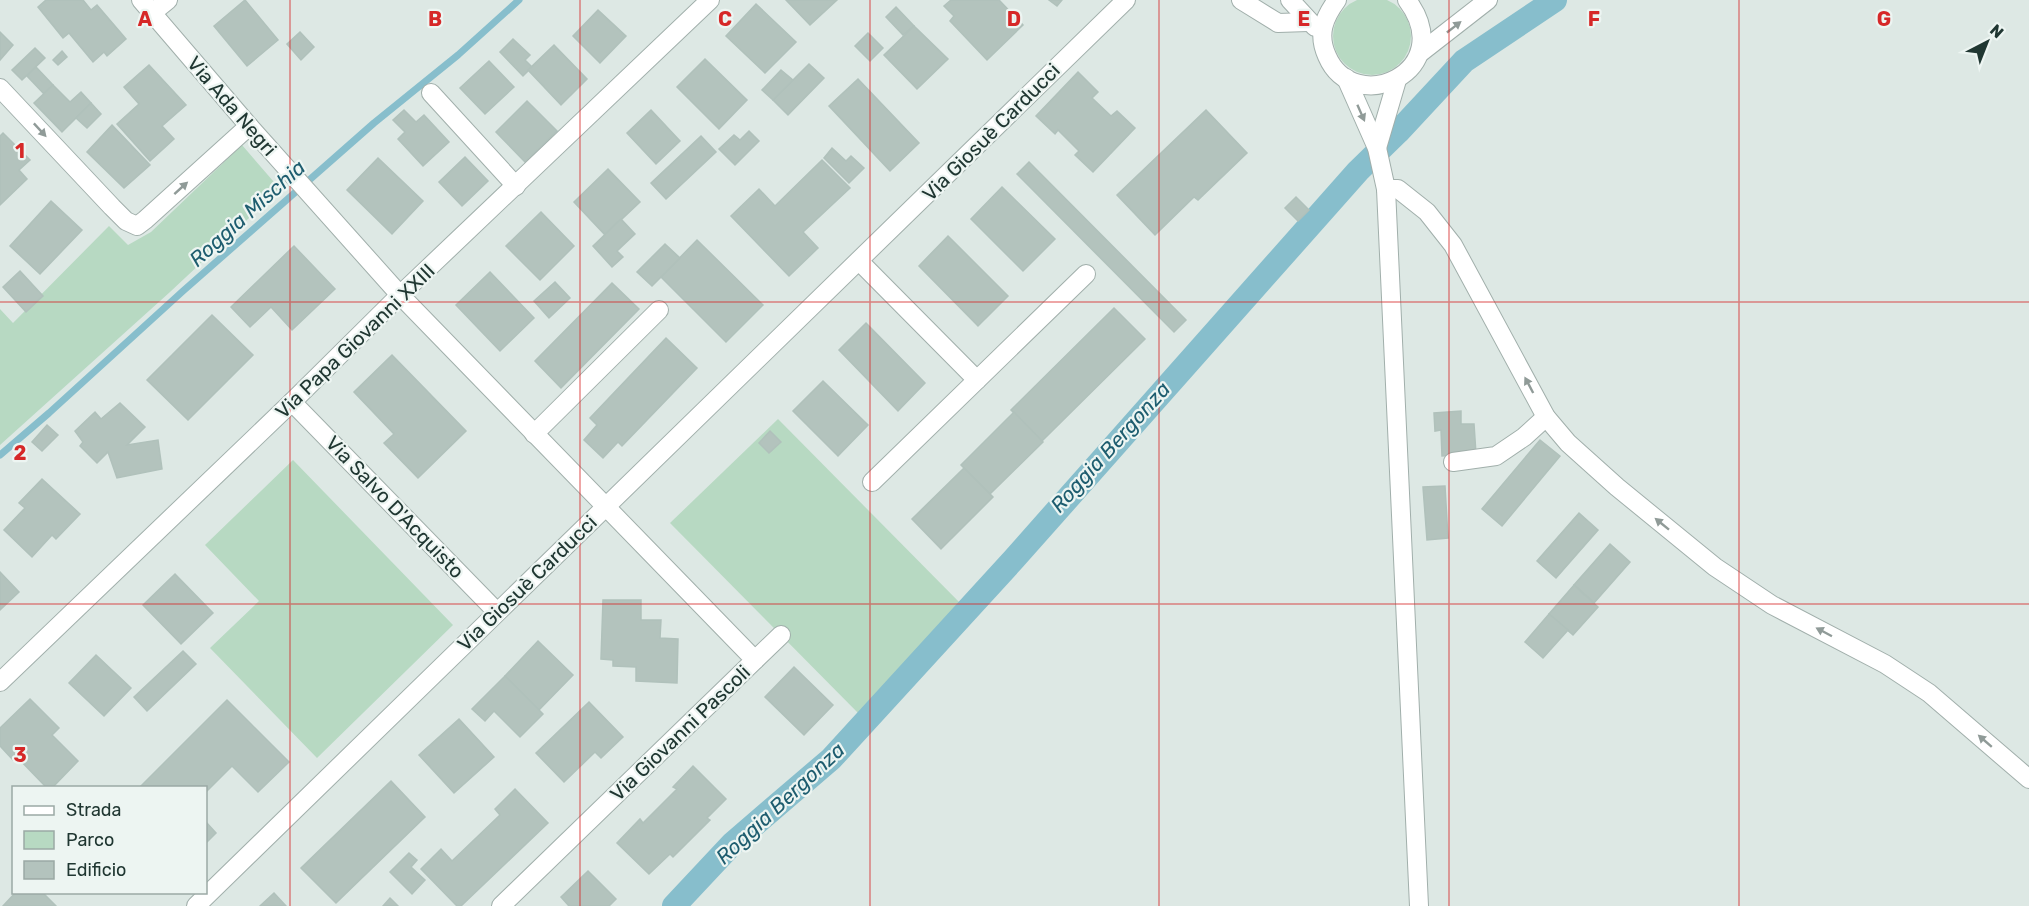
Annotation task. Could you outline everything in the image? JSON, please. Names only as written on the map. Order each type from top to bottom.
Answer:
[{"type":"street","name":"Via Ada Negri","points":[[168,0],[147,7],[296,180],[400,295],[605,507]]},
{"type":"street","name":"Via Papa Giovanni XXIII","points":[[0,682],[292,402],[400,295],[710,0]]},
{"type":"street","points":[[1241,0],[1278,23],[1315,28]]},
{"type":"street","points":[[1290,0],[1315,28],[1328,60],[1346,78],[1358,84],[1371,86],[1397,80],[1413,66],[1420,53],[1423,40],[1422,30],[1417,13],[1407,0]]},
{"type":"street","points":[[1315,28],[1337,0]]},
{"type":"street","points":[[1420,53],[1488,0]]},
{"type":"street","name":"Via Giosuè Carducci","points":[[196,906],[1124,1]]},
{"type":"street","points":[[1346,78],[1377,148],[1386,189],[1419,906]]},
{"type":"street","points":[[1377,148],[1397,80]]},
{"type":"street","points":[[0,88],[119,214],[136,226],[249,126]]},
{"type":"street","points":[[431,93],[516,186]]},
{"type":"street","points":[[1386,189],[1398,189],[1427,212],[1453,245],[1546,417],[1568,442],[1617,487],[1715,567],[1772,605],[1885,664],[1929,693],[2029,779]]},
{"type":"street","points":[[859,261],[977,380]]},
{"type":"street","points":[[872,482],[1086,274]]},
{"type":"street","points":[[534,434],[659,310]]},
{"type":"street","name":"Via Salvo D'Acquisto","points":[[292,402],[497,612]]},
{"type":"street","points":[[1453,462],[1496,456],[1524,437],[1546,417]]},
{"type":"street","name":"Via Giovanni Pascoli","points":[[501,906],[755,660],[605,507]]},
{"type":"street","points":[[755,660],[781,635]]},
{"type":"green space","points":[[1360,-1],[1384,-1],[1394,4],[1404,14],[1410,28],[1410,44],[1404,58],[1394,68],[1380,74],[1364,74],[1350,68],[1340,58],[1334,44],[1334,28],[1340,14],[1350,4]]},
{"type":"green space","points":[[242,145],[280,189],[0,445],[0,309],[13,323],[109,226],[128,245],[151,232]]},
{"type":"green space","points":[[778,419],[965,608],[864,719],[670,523]]},
{"type":"green space","points":[[293,460],[453,625],[317,758],[210,648],[259,601],[205,545]]},
{"type":"building","points":[[46,0],[83,0],[91,10],[97,5],[126,39],[107,56],[104,52],[93,62],[69,33],[63,38],[38,7]]},
{"type":"building","points":[[245,0],[278,40],[247,66],[214,26]]},
{"type":"building","points":[[786,0],[837,0],[810,25]]},
{"type":"building","points":[[951,0],[999,0],[1023,25],[987,60],[950,21],[954,16],[944,6]]},
{"type":"building","points":[[1049,0],[1062,0],[1057,6]]},
{"type":"building","points":[[756,4],[796,42],[765,73],[726,36]]},
{"type":"building","points":[[896,7],[914,26],[903,35],[886,17]]},
{"type":"building","points":[[598,10],[626,36],[600,63],[573,36]]},
{"type":"building","points":[[914,26],[948,59],[917,89],[884,55]]},
{"type":"building","points":[[0,32],[13,45],[0,60]]},
{"type":"building","points":[[300,32],[314,47],[301,60],[287,44]]},
{"type":"building","points":[[868,33],[883,48],[870,61],[855,46]]},
{"type":"building","points":[[513,39],[530,55],[525,60],[532,67],[523,76],[500,52]]},
{"type":"building","points":[[554,45],[587,79],[561,105],[528,70]]},
{"type":"building","points":[[35,48],[45,58],[22,80],[12,70]]},
{"type":"building","points":[[62,51],[67,57],[58,65],[53,60]]},
{"type":"building","points":[[705,59],[747,100],[719,129],[677,87]]},
{"type":"building","points":[[489,61],[514,87],[485,114],[460,88]]},
{"type":"building","points":[[809,64],[824,78],[788,115],[773,100]]},
{"type":"building","points":[[149,65],[186,105],[162,126],[174,139],[150,161],[117,124],[139,104],[124,87]]},
{"type":"building","points":[[36,67],[53,85],[44,94],[27,76]]},
{"type":"building","points":[[781,70],[793,80],[773,100],[762,90]]},
{"type":"building","points":[[1078,72],[1098,92],[1092,98],[1111,116],[1117,111],[1135,128],[1093,172],[1075,155],[1079,151],[1058,130],[1055,134],[1036,116]]},
{"type":"building","points":[[858,79],[919,143],[890,171],[829,106]]},
{"type":"building","points":[[53,85],[70,102],[81,92],[91,103],[62,132],[34,103]]},
{"type":"building","points":[[527,101],[557,131],[525,162],[496,132]]},
{"type":"building","points":[[91,103],[101,114],[87,128],[76,118]]},
{"type":"building","points":[[404,110],[416,122],[424,115],[449,142],[423,166],[398,139],[405,132],[393,120]]},
{"type":"building","points":[[651,110],[680,141],[656,164],[627,133]]},
{"type":"building","points":[[1206,110],[1247,153],[1198,200],[1194,197],[1155,235],[1117,195]]},
{"type":"building","points":[[112,125],[150,165],[124,188],[87,152]]},
{"type":"building","points":[[749,131],[759,141],[735,165],[719,149],[734,135],[740,140]]},
{"type":"building","points":[[3,133],[30,160],[19,170],[27,179],[0,205],[0,136]]},
{"type":"building","points":[[701,136],[716,152],[666,199],[651,183]]},
{"type":"building","points":[[832,148],[846,161],[851,156],[864,168],[849,183],[824,158]]},
{"type":"building","points":[[465,157],[488,181],[462,206],[439,182]]},
{"type":"building","points":[[378,158],[423,201],[392,234],[347,190]]},
{"type":"building","points":[[822,160],[850,188],[803,232],[818,248],[789,276],[731,216],[759,189],[775,206]]},
{"type":"building","points":[[1029,162],[1186,320],[1174,332],[1017,174]]},
{"type":"building","points":[[608,169],[640,202],[605,235],[574,202]]},
{"type":"building","points":[[1002,187],[1055,239],[1023,271],[971,219]]},
{"type":"building","points":[[1296,197],[1309,210],[1298,221],[1285,208]]},
{"type":"building","points":[[51,201],[82,230],[40,274],[10,246]]},
{"type":"building","points":[[541,212],[574,246],[540,280],[506,246]]},
{"type":"building","points":[[621,219],[635,234],[617,251],[623,257],[612,267],[593,246]]},
{"type":"building","points":[[948,236],[1008,296],[978,326],[919,266]]},
{"type":"building","points":[[697,240],[763,305],[726,342],[661,277]]},
{"type":"building","points":[[665,244],[680,258],[652,286],[637,272]]},
{"type":"building","points":[[294,246],[335,289],[292,330],[271,307],[250,327],[231,307]]},
{"type":"building","points":[[20,271],[43,296],[26,312],[3,287]]},
{"type":"building","points":[[490,272],[534,318],[500,351],[456,305]]},
{"type":"building","points":[[555,282],[570,298],[549,318],[534,301]]},
{"type":"building","points":[[612,283],[639,309],[561,388],[535,361]]},
{"type":"building","points":[[1114,308],[1145,339],[1042,441],[1011,410]]},
{"type":"building","points":[[212,315],[253,355],[188,420],[147,380]]},
{"type":"building","points":[[866,323],[925,383],[898,411],[839,350]]},
{"type":"building","points":[[666,338],[697,368],[622,446],[618,442],[603,458],[584,440],[597,425],[590,418]]},
{"type":"building","points":[[392,355],[466,431],[418,478],[384,443],[394,434],[354,392]]},
{"type":"building","points":[[823,381],[868,425],[838,456],[793,411]]},
{"type":"building","points":[[120,403],[145,427],[127,445],[158,440],[162,469],[117,478],[108,452],[97,463],[80,446],[83,442],[75,431],[95,412],[101,419]]},
{"type":"building","points":[[1461,411],[1461,424],[1474,424],[1476,454],[1442,456],[1441,430],[1435,431],[1434,413]]},
{"type":"building","points":[[1014,412],[1043,442],[990,494],[961,465]]},
{"type":"building","points":[[47,425],[58,435],[42,451],[32,442]]},
{"type":"building","points":[[770,431],[781,442],[769,453],[759,443]]},
{"type":"building","points":[[1540,440],[1560,456],[1502,526],[1482,509]]},
{"type":"building","points":[[964,468],[993,497],[941,549],[912,519]]},
{"type":"building","points":[[42,479],[80,514],[56,539],[52,535],[32,557],[4,530],[25,508],[19,503]]},
{"type":"building","points":[[1445,486],[1448,538],[1427,540],[1423,487]]},
{"type":"building","points":[[1579,513],[1598,530],[1556,578],[1537,561]]},
{"type":"building","points":[[1610,544],[1630,562],[1594,603],[1574,585]]},
{"type":"building","points":[[0,572],[19,592],[0,610]]},
{"type":"building","points":[[175,574],[213,613],[181,644],[143,605]]},
{"type":"building","points":[[1574,585],[1598,607],[1573,635],[1549,614]]},
{"type":"building","points":[[603,600],[641,600],[641,620],[661,620],[660,638],[678,639],[677,683],[636,681],[636,667],[613,666],[613,660],[601,659]]},
{"type":"building","points":[[1549,614],[1568,630],[1543,658],[1525,642]]},
{"type":"building","points":[[538,641],[573,675],[539,710],[505,676]]},
{"type":"building","points":[[183,651],[196,664],[147,711],[134,697]]},
{"type":"building","points":[[96,655],[131,688],[104,716],[69,683]]},
{"type":"building","points":[[794,667],[833,705],[804,735],[765,697]]},
{"type":"building","points":[[505,676],[543,714],[520,737],[494,711],[485,721],[472,709]]},
{"type":"building","points":[[30,699],[59,728],[52,735],[78,761],[54,786],[45,786],[17,757],[13,760],[0,746],[0,728]]},
{"type":"building","points":[[227,700],[289,762],[258,792],[232,766],[207,791],[207,786],[141,786]]},
{"type":"building","points":[[589,702],[623,737],[601,758],[595,752],[564,782],[536,753]]},
{"type":"building","points":[[459,719],[494,757],[454,793],[419,755]]},
{"type":"building","points":[[693,766],[726,799],[707,818],[710,820],[673,857],[670,854],[649,874],[617,843],[640,819],[643,823],[677,789],[673,787]]},
{"type":"building","points":[[391,781],[425,817],[336,903],[301,868]]},
{"type":"building","points":[[515,789],[548,823],[461,906],[457,906],[421,869],[441,849],[452,861],[500,815],[495,809]]},
{"type":"building","points":[[207,823],[216,833],[207,842]]},
{"type":"building","points":[[409,853],[417,860],[411,867],[425,880],[412,894],[390,872]]},
{"type":"building","points":[[588,871],[616,899],[609,906],[569,906],[561,897]]},
{"type":"building","points":[[274,893],[286,906],[260,906]]},
{"type":"building","points":[[14,894],[44,894],[56,906],[3,906]]},
{"type":"building","points":[[390,898],[398,906],[383,906]]},
{"type":"waterway","name":"Roggia Mischia","points":[[0,455],[374,123],[458,55],[519,0]]},
{"type":"waterway","name":"Roggia Bergonza","points":[[674,906],[733,843],[831,759],[1014,559],[1358,171],[1464,61],[1555,0]]}]
